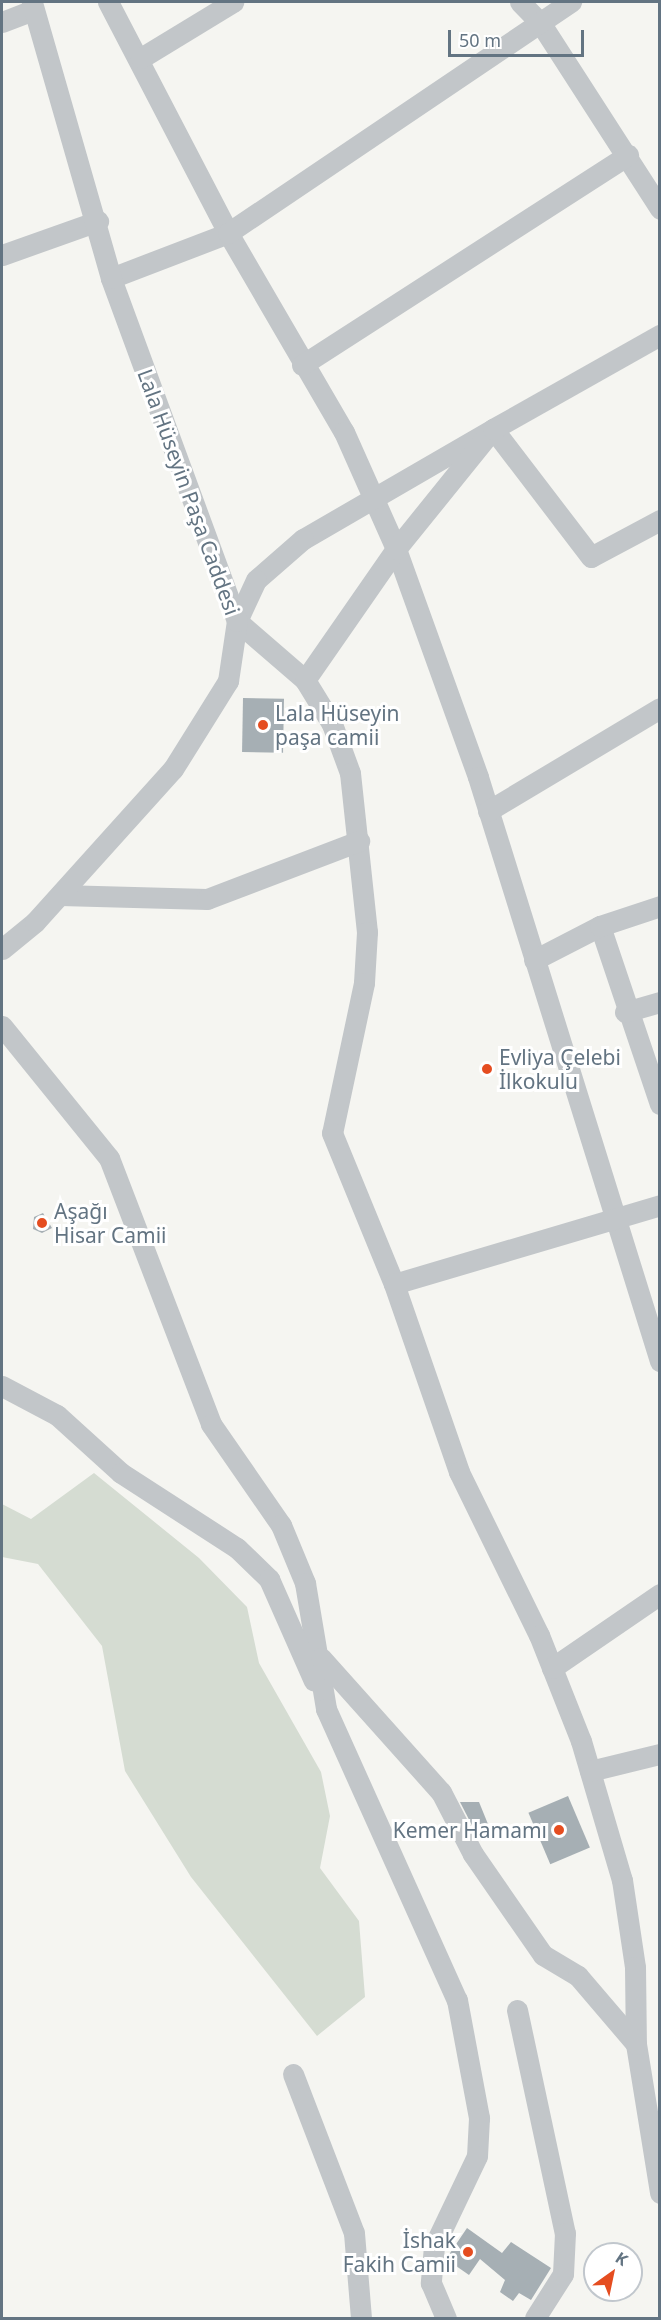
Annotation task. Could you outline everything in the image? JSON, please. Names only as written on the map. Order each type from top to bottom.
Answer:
[{"type":"street","points":[[108,2],[141,58],[228,233],[302,365],[344,432],[370,498],[396,549],[488,811],[660,1360]]},
{"type":"street","points":[[141,58],[233,2]]},
{"type":"street","points":[[519,2],[542,24],[628,155],[660,209]]},
{"type":"street","points":[[111,278],[228,233],[542,24],[571,2]]},
{"type":"street","points":[[2,22],[32,6]]},
{"type":"street","name":"Lala Hüseyin Paşa Caddesi","points":[[2,949],[60,895],[173,769],[228,681],[237,621],[111,278],[98,221],[32,6]]},
{"type":"street","points":[[302,365],[628,155]]},
{"type":"street","points":[[2,255],[98,221]]},
{"type":"street","points":[[660,335],[370,498],[303,539],[256,580],[237,621],[305,680],[332,724],[350,773],[367,932],[364,983],[332,1133],[394,1284],[459,1472],[552,1668],[590,1771],[622,1880],[635,1967],[636,2044],[653,2103],[660,2193]]},
{"type":"street","points":[[305,680],[396,549],[493,429]]},
{"type":"street","points":[[493,429],[591,557],[660,520]]},
{"type":"street","points":[[488,811],[660,708]]},
{"type":"street","points":[[60,895],[207,899],[359,841]]},
{"type":"street","points":[[534,960],[600,926],[660,906]]},
{"type":"street","points":[[600,926],[625,1012],[660,1104]]},
{"type":"street","points":[[625,1012],[660,1002]]},
{"type":"street","points":[[2,1028],[109,1158],[211,1424],[280,1525],[305,1583],[326,1708]]},
{"type":"street","points":[[394,1284],[660,1205]]},
{"type":"street","points":[[2,1386],[57,1415],[121,1473],[237,1548],[269,1579],[457,2000],[479,2118],[477,2156],[434,2246],[431,2283],[446,2319]]},
{"type":"street","points":[[552,1668],[660,1594]]},
{"type":"street","points":[[317,1652],[441,1792],[474,1854],[543,1955],[578,1976],[636,2044]]},
{"type":"street","points":[[590,1771],[660,1754]]},
{"type":"street","points":[[517,2010],[565,2233],[563,2274],[535,2319]]},
{"type":"street","points":[[293,2074],[354,2234],[361,2319]]},
{"type":"shaded area","points":[[94,1473],[199,1558],[247,1607],[259,1663],[321,1772],[330,1816],[320,1868],[359,1921],[365,1997],[317,2036],[191,1877],[125,1771],[102,1646],[38,1564],[2,1557],[2,1504],[31,1519]]},
{"type":"building","name":"Lala Hüseyin paşa camii","points":[[243,698],[284,699],[283,753],[242,752]]},
{"type":"building","name":"Aşağı Hisar Camii","points":[[43,1213],[52,1228],[42,1233],[33,1229],[34,1217]]},
{"type":"building","name":"Kemer Hamamı","points":[[568,1796],[590,1848],[550,1864],[528,1813]]},
{"type":"building","points":[[460,1802],[479,1802],[492,1834],[479,1839]]},
{"type":"building","points":[[467,2228],[502,2253],[511,2242],[551,2268],[531,2300],[519,2293],[513,2301],[500,2292],[505,2280],[480,2259],[469,2275],[446,2259]]},
{"type":"place","name":"Lala Hüseyin paşa camii","points":[[263,725]]},
{"type":"place","name":"Evliya Çelebi İlkokulu","points":[[487,1069]]},
{"type":"place","name":"Aşağı Hisar Camii","points":[[42,1223]]},
{"type":"place","name":"Kemer Hamamı","points":[[559,1830]]},
{"type":"place","name":"İshak Fakih Camii","points":[[468,2252]]}]
